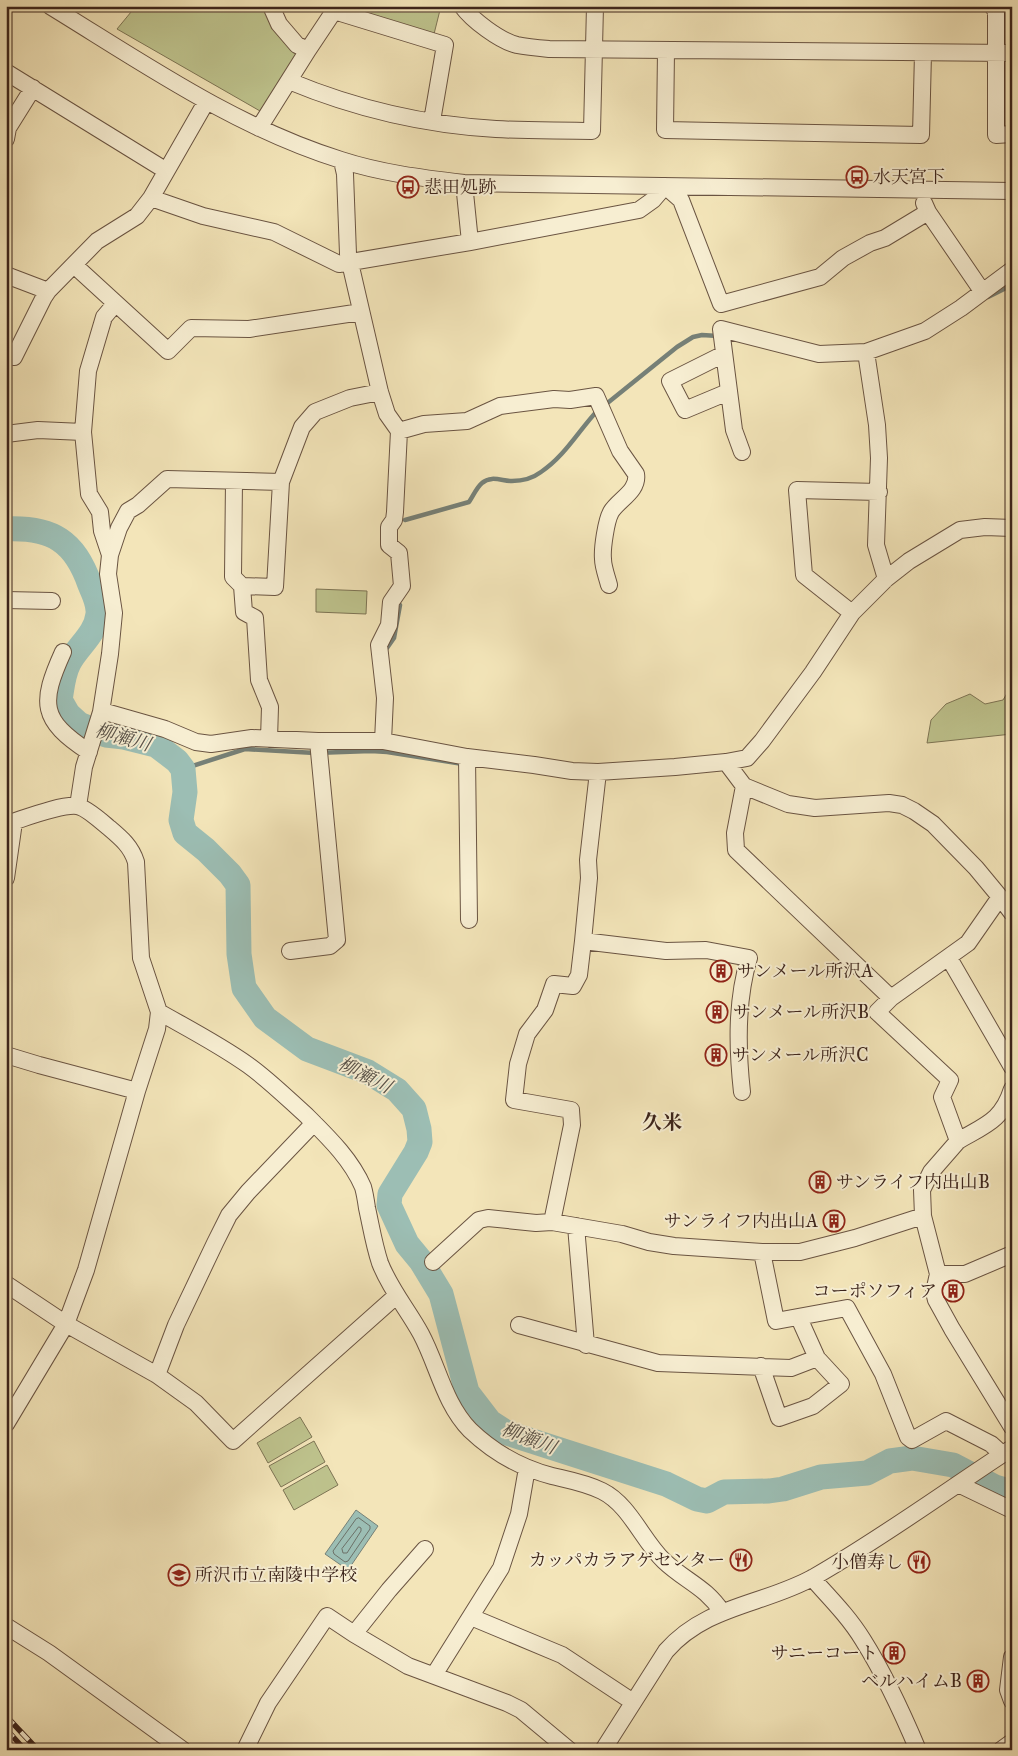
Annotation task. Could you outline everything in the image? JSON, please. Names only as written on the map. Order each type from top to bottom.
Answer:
[{"type":"street","points":[[50,6],[206,102],[259,128],[342,161],[413,177],[464,183],[1012,191]]},
{"type":"street","points":[[271,6],[279,24],[297,44],[308,50]]},
{"type":"street","points":[[462,6],[468,14],[493,32],[515,44],[549,49],[1004,53]]},
{"type":"street","points":[[289,81],[325,96],[372,110],[432,121],[496,129],[592,131],[595,6]]},
{"type":"street","points":[[992,6],[996,11],[1004,53],[996,136],[1012,134]]},
{"type":"street","points":[[259,128],[336,9],[445,45],[432,121]]},
{"type":"street","points":[[666,51],[665,130],[921,135],[923,53]]},
{"type":"street","points":[[6,72],[165,170]]},
{"type":"street","points":[[7,131],[33,88]]},
{"type":"street","points":[[6,356],[14,357],[48,291],[97,241],[137,216],[151,198],[165,170],[206,102]]},
{"type":"street","points":[[342,161],[345,174],[348,254],[380,392],[387,414],[399,431],[395,512],[394,520],[390,527],[390,545],[399,553],[402,586],[391,602],[389,625],[378,645],[385,698],[383,741]]},
{"type":"street","points":[[464,183],[470,242]]},
{"type":"street","points":[[151,198],[203,216],[274,232],[339,264],[470,242],[639,210],[653,200],[665,186]]},
{"type":"street","points":[[665,186],[681,200],[721,304],[820,276],[843,258],[870,243],[885,238],[928,212]]},
{"type":"street","points":[[922,191],[928,212],[982,291]]},
{"type":"street","points":[[74,265],[168,351],[191,328],[249,329],[361,312]]},
{"type":"street","points":[[742,452],[734,430],[721,329],[819,354],[866,352],[925,331],[961,308],[1012,270]]},
{"type":"street","points":[[6,276],[48,291]]},
{"type":"street","points":[[110,555],[102,531],[100,512],[89,494],[83,432],[88,371],[104,316],[115,304]]},
{"type":"street","points":[[866,352],[877,425],[879,492],[876,545],[886,580]]},
{"type":"street","points":[[724,354],[670,381],[685,410],[728,392]]},
{"type":"street","points":[[234,481],[232,577],[242,586],[275,588],[281,482],[296,438],[302,427],[315,412],[350,398],[380,392]]},
{"type":"street","points":[[399,431],[424,424],[467,420],[500,406],[596,396],[620,451],[636,474],[633,488],[611,512],[607,521],[603,559],[609,586]]},
{"type":"street","points":[[6,434],[38,430],[83,432]]},
{"type":"street","points":[[78,806],[80,784],[101,712],[110,654],[114,613],[108,574],[110,555],[119,528],[128,511],[138,505],[167,478],[281,482]]},
{"type":"street","points":[[852,613],[804,574],[796,490],[879,492]]},
{"type":"street","points":[[101,712],[165,729],[196,742],[211,744],[252,738],[269,739],[319,749],[383,741],[467,757],[534,764],[572,771],[598,772],[675,767],[747,758],[762,741],[828,652],[852,613],[886,580],[909,561],[960,530],[985,527],[1012,528]]},
{"type":"street","points":[[242,586],[244,612],[256,618],[259,680],[270,707],[269,739]]},
{"type":"street","points":[[6,600],[52,601]]},
{"type":"street","points":[[63,652],[53,673],[47,696],[49,712],[53,722],[74,743],[89,752]]},
{"type":"street","points":[[290,951],[330,946],[337,940],[319,749]]},
{"type":"street","points":[[467,757],[469,920]]},
{"type":"street","points":[[726,762],[744,786],[788,804],[815,808],[889,803],[908,808],[933,824],[976,868],[1012,913]]},
{"type":"street","points":[[552,1222],[572,1125],[572,1110],[514,1100],[518,1064],[527,1034],[545,1010],[554,984],[573,986],[579,975],[589,878],[588,860],[598,772]]},
{"type":"street","points":[[744,786],[735,833],[736,850],[891,998]]},
{"type":"street","points":[[6,878],[10,823],[63,807],[78,806],[100,820],[125,841],[133,852],[138,874],[141,958],[159,1012],[157,1029],[137,1091],[86,1270],[66,1324],[8,1418]]},
{"type":"street","points":[[958,1141],[942,1097],[950,1080],[877,1012],[891,998],[968,943],[1000,897]]},
{"type":"street","points":[[583,941],[666,951],[706,950],[749,958],[744,974],[739,1010],[739,1067],[742,1092]]},
{"type":"street","points":[[949,958],[1012,1067]]},
{"type":"street","points":[[159,1012],[195,1031],[249,1066],[314,1123],[343,1155],[364,1189],[380,1263],[396,1296],[420,1332],[452,1405],[463,1422],[492,1448],[527,1468],[593,1486],[611,1496],[624,1509],[653,1550],[678,1573],[699,1586],[714,1599],[722,1612]]},
{"type":"street","points":[[6,1055],[137,1091]]},
{"type":"street","points":[[1012,1089],[1003,1111],[996,1118],[958,1141],[930,1172],[922,1190],[923,1216],[938,1274],[934,1292],[936,1300],[1012,1427]]},
{"type":"street","points":[[157,1375],[176,1325],[215,1242],[230,1215],[248,1192],[314,1123]]},
{"type":"street","points":[[433,1262],[480,1220],[488,1218],[536,1223],[552,1222],[622,1234],[649,1242],[674,1246],[762,1252],[800,1252],[855,1238],[923,1216]]},
{"type":"street","points":[[576,1226],[586,1345]]},
{"type":"street","points":[[762,1252],[776,1321],[847,1308],[883,1374],[908,1437],[912,1440],[946,1421],[1007,1451]]},
{"type":"street","points":[[938,1274],[965,1274],[1012,1254]]},
{"type":"street","points":[[6,1284],[66,1324],[157,1375],[196,1403],[233,1442],[396,1296]]},
{"type":"street","points":[[762,1366],[779,1418],[813,1406],[841,1384],[817,1358],[799,1318]]},
{"type":"street","points":[[519,1325],[586,1345],[658,1363],[791,1368],[817,1358]]},
{"type":"street","points":[[603,1750],[654,1668],[674,1642],[691,1628],[722,1612],[812,1578],[934,1501],[1007,1451]]},
{"type":"street","points":[[434,1675],[501,1568],[519,1514],[527,1468]]},
{"type":"street","points":[[960,1483],[1012,1510]]},
{"type":"street","points":[[354,1634],[425,1549]]},
{"type":"street","points":[[812,1578],[845,1615],[863,1640],[901,1710],[918,1750]]},
{"type":"street","points":[[245,1750],[268,1703],[327,1616],[408,1666],[508,1703],[521,1710],[569,1750]]},
{"type":"street","points":[[470,1617],[562,1655],[633,1702]]},
{"type":"street","points":[[6,1626],[49,1653],[183,1750]]},
{"type":"street","points":[[1012,1657],[1008,1690],[1012,1701]]},
{"type":"street","points":[[1001,1750],[1012,1742]]},
{"type":"green space","points":[[136,6],[267,6],[297,54],[260,111],[117,29]]},
{"type":"green space","points":[[344,6],[441,6],[434,34]]},
{"type":"green space","points":[[316,589],[367,591],[366,614],[316,612]]},
{"type":"green space","points":[[1012,685],[1012,734],[927,743],[931,720],[946,704],[970,694],[985,704],[1003,700]]},
{"type":"green space","points":[[300,1417],[312,1437],[268,1463],[257,1443]]},
{"type":"green space","points":[[314,1441],[325,1462],[281,1487],[269,1466]]},
{"type":"green space","points":[[327,1465],[338,1485],[294,1510],[283,1490]]},
{"type":"water","points":[[356,1510],[378,1526],[348,1570],[325,1554]]},
{"type":"waterway","points":[[988,297],[1012,285]]},
{"type":"waterway","points":[[605,405],[677,347],[693,337],[702,335],[718,336]]},
{"type":"waterway","points":[[405,520],[469,502],[480,485],[489,479],[516,481],[538,474],[550,466],[565,451],[598,410]]},
{"type":"waterway","name":"柳瀬川","points":[[6,529],[22,529],[49,534],[69,547],[84,570],[96,599],[98,607],[97,621],[67,667],[60,700],[68,714],[79,724],[106,735],[124,737],[156,745],[177,761],[183,769],[185,792],[181,820],[185,833],[206,850],[230,874],[238,885],[239,954],[244,988],[265,1018],[307,1049],[368,1072],[397,1090],[414,1109],[420,1142],[416,1152],[390,1194],[389,1205],[407,1244],[421,1261],[441,1294],[467,1392],[490,1422],[507,1433],[666,1484],[697,1499],[707,1501],[724,1492],[769,1491],[783,1489],[821,1477],[867,1473],[890,1461],[912,1458],[953,1465],[995,1487],[1012,1492]]},
{"type":"waterway","points":[[387,648],[394,638],[400,605]]},
{"type":"waterway","points":[[183,769],[245,749],[315,753],[387,752],[463,764]]},
{"type":"railway","points":[[6,1716],[38,1750]]},
{"type":"railway","points":[[6,1729],[25,1750]]},
{"type":"place","name":"水天宮下","points":[[857,177]]},
{"type":"place","name":"悲田処跡","points":[[408,187]]},
{"type":"place","name":"サンメール所沢A","points":[[721,971]]},
{"type":"place","name":"サンメール所沢B","points":[[717,1012]]},
{"type":"place","name":"サンメール所沢C","points":[[716,1055]]},
{"type":"place","name":"サンライフ内出山B","points":[[820,1182]]},
{"type":"place","name":"サンライフ内出山A","points":[[834,1221]]},
{"type":"place","name":"コーポソフィア","points":[[953,1291]]},
{"type":"place","name":"カッパカラアゲセンター","points":[[741,1560]]},
{"type":"place","name":"小僧寿し","points":[[919,1562]]},
{"type":"place","name":"所沢市立南陵中学校","points":[[179,1575]]},
{"type":"place","name":"サニーコート","points":[[894,1653]]},
{"type":"place","name":"ベルハイムB","points":[[978,1681]]},
{"type":"district","name":"久米","points":[[662,1122]]}]
